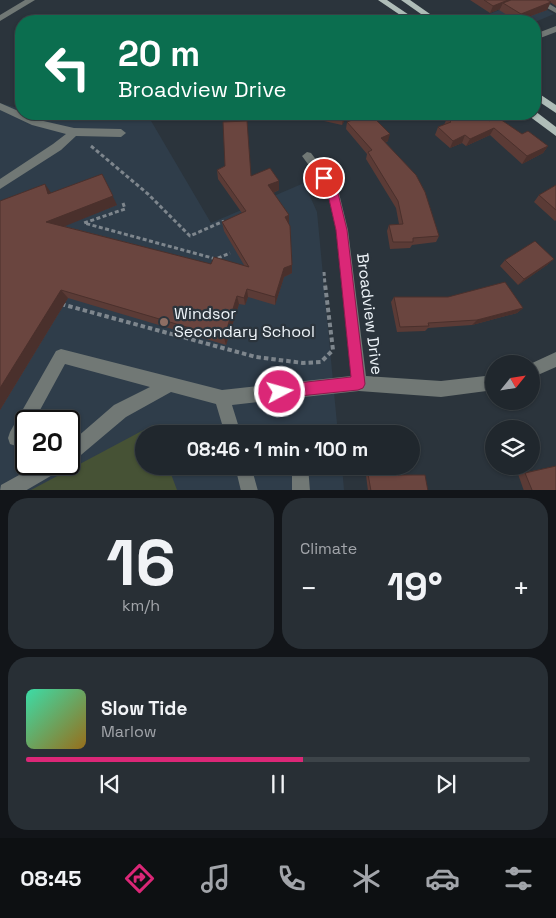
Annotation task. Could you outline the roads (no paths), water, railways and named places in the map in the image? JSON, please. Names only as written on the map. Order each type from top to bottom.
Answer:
[{"type":"main road","points":[[382,0],[405,15]]},
{"type":"main road","points":[[405,0],[427,15]]},
{"type":"main road","points":[[541,99],[556,110]]},
{"type":"main road","points":[[541,120],[556,132]]},
{"type":"street","points":[[0,19],[31,0]]},
{"type":"street","points":[[537,0],[556,11]]},
{"type":"street","points":[[541,35],[556,29]]},
{"type":"street","points":[[0,106],[15,113]]},
{"type":"street","points":[[30,120],[74,132],[121,133]]},
{"type":"street","points":[[0,185],[57,147],[74,132]]},
{"type":"street","name":"Broadview Drive","points":[[307,156],[332,189],[342,230],[358,384],[441,389],[485,383]]},
{"type":"street","points":[[31,410],[61,356],[222,398],[358,384]]},
{"type":"street","points":[[540,367],[556,359]]},
{"type":"street","points":[[80,445],[120,411],[171,384]]},
{"type":"street","points":[[222,398],[230,425]]},
{"type":"street","points":[[7,490],[35,475]]},
{"type":"street","points":[[246,475],[250,490]]},
{"type":"street","points":[[301,475],[302,490]]},
{"type":"place","name":"Windsor Secondary School","points":[[164,322]]}]
